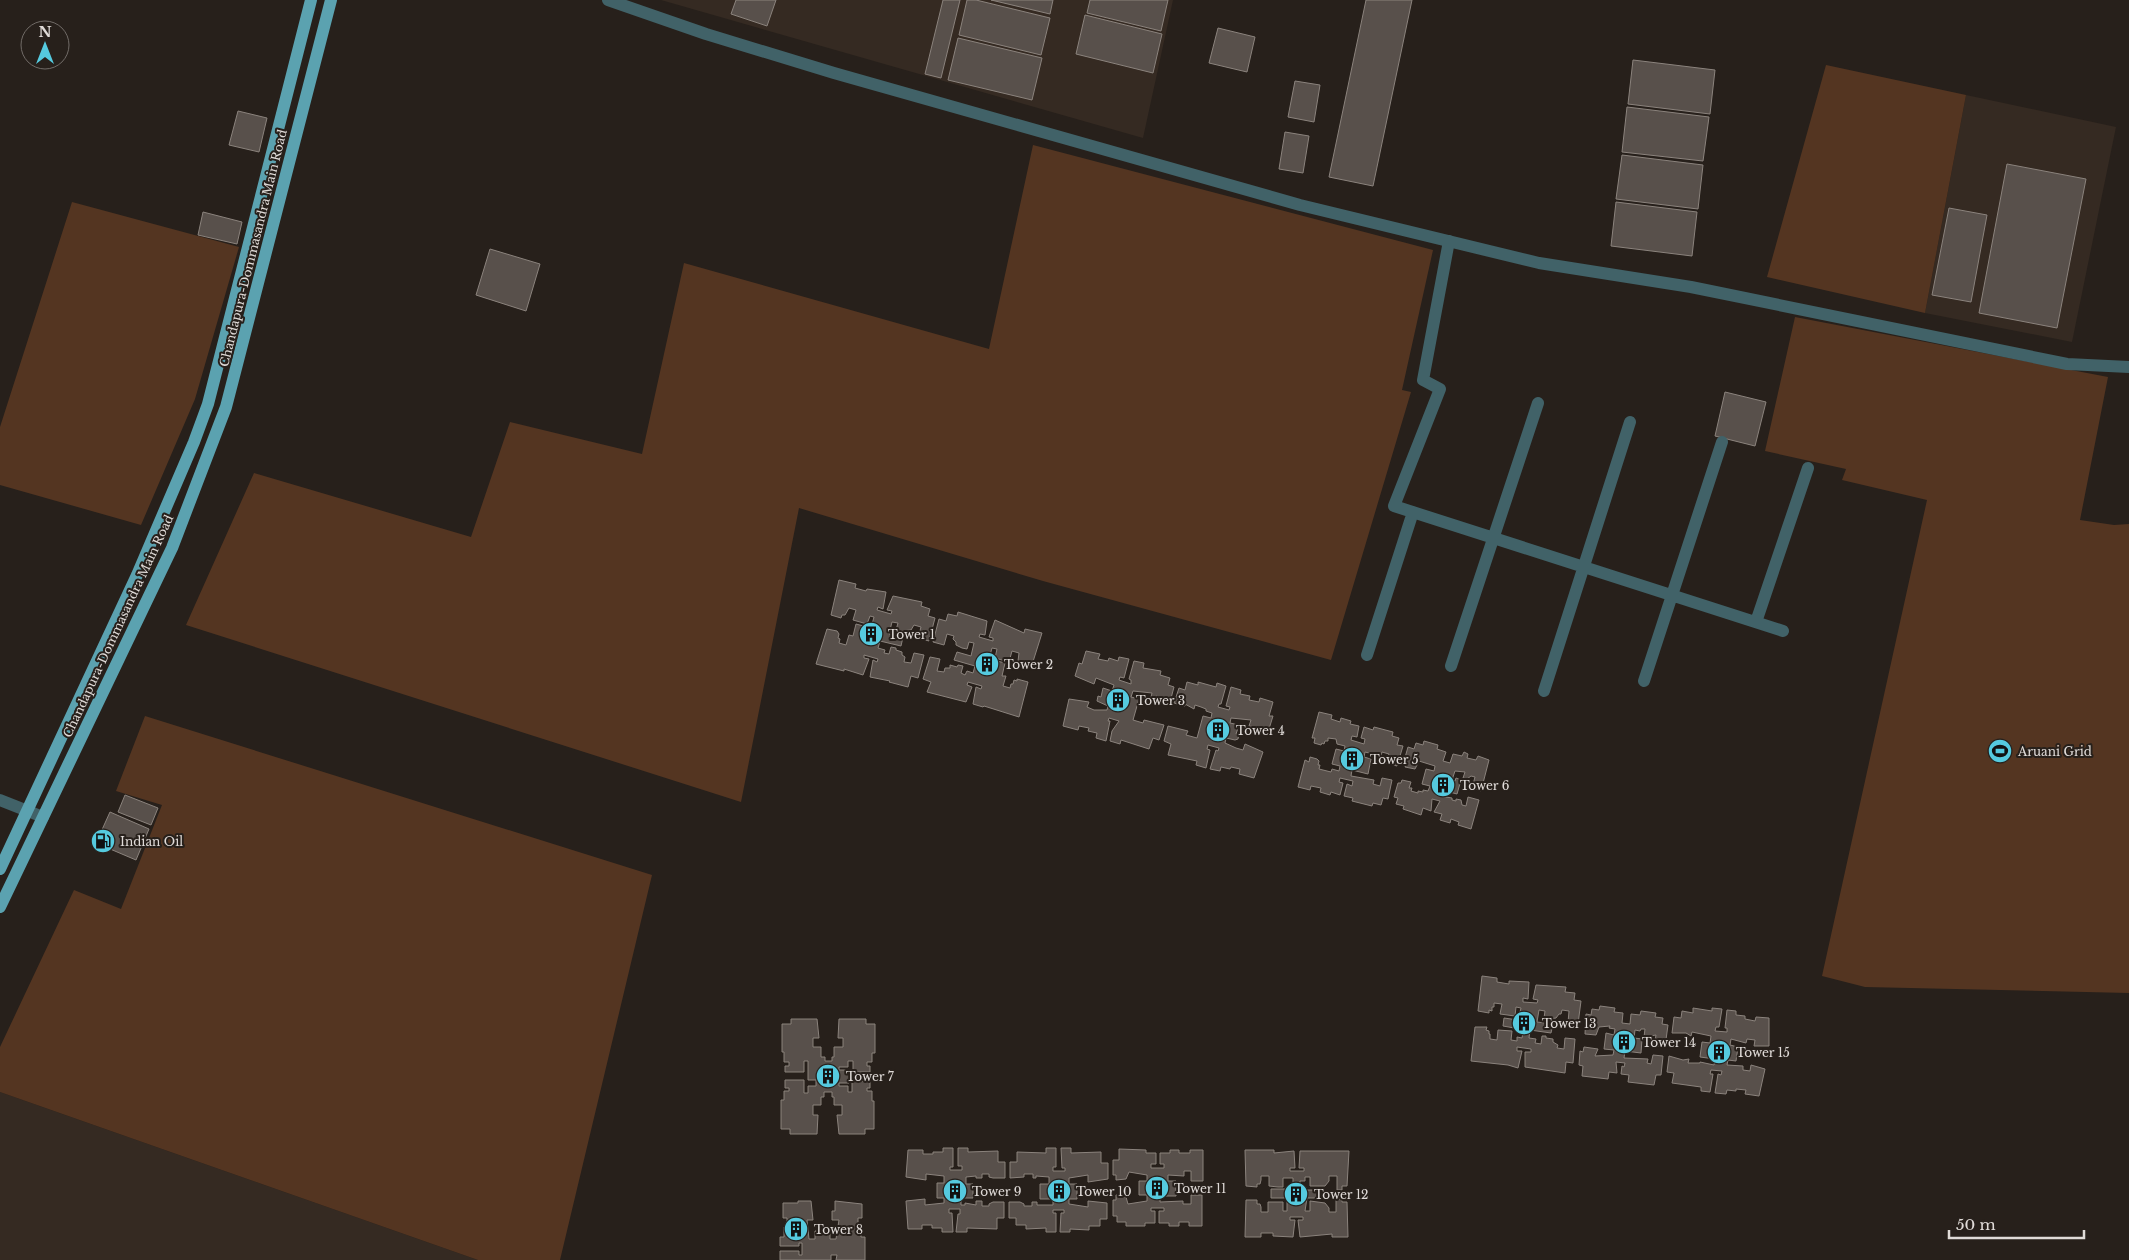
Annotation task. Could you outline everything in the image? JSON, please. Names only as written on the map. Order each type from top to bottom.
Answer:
[{"type":"main road","name":"Chandapura-Dommasandra Main Road","points":[[0,869],[137,575],[194,442],[205,411],[311,0]]},
{"type":"main road","name":"Chandapura-Dommasandra Main Road","points":[[0,907],[172,548],[226,407],[331,0]]},
{"type":"street","points":[[608,0],[740,45],[1122,156],[1300,206],[1449,242],[1539,263],[1692,287],[2067,364],[2129,367]]},
{"type":"street","points":[[1449,242],[1423,380],[1440,389],[1394,506],[1783,631]]},
{"type":"street","points":[[1451,666],[1538,403]]},
{"type":"street","points":[[1544,691],[1630,422]]},
{"type":"street","points":[[1644,681],[1722,442]]},
{"type":"street","points":[[1756,622],[1808,468]]},
{"type":"street","points":[[1367,655],[1413,512]]},
{"type":"street","points":[[0,800],[43,817]]},
{"type":"shaded area","points":[[661,0],[1173,0],[1143,138]]},
{"type":"shaded area","points":[[1826,65],[1966,95],[1925,313],[1767,277]]},
{"type":"shaded area","points":[[1966,95],[2116,127],[2072,342],[1925,313]]},
{"type":"shaded area","points":[[1033,145],[1433,250],[1402,390],[1411,392],[1331,660],[1043,581],[799,508],[741,802],[186,625],[254,473],[471,537],[510,422],[642,454],[684,263],[989,349]]},
{"type":"shaded area","points":[[72,202],[239,247],[195,399],[141,525],[0,485],[0,427]]},
{"type":"shaded area","name":"Aruani Grid","points":[[1795,317],[2108,377],[2080,520],[2114,525],[2129,524],[2129,993],[1865,987],[1822,976],[1927,500],[1842,480],[1846,469],[1765,451]]},
{"type":"shaded area","points":[[145,716],[652,875],[560,1260],[478,1260],[0,1092],[0,1047],[74,890],[121,909],[162,805],[116,791]]},
{"type":"shaded area","points":[[0,1092],[478,1260],[0,1260]]},
{"type":"building","points":[[736,0],[776,0],[767,26],[731,14]]},
{"type":"building","points":[[943,0],[960,0],[941,78],[925,74]]},
{"type":"building","points":[[967,0],[976,0],[1050,18],[1041,55],[959,35]]},
{"type":"building","points":[[991,0],[1053,0],[1050,14]]},
{"type":"building","points":[[1090,0],[1168,0],[1161,31],[1087,13]]},
{"type":"building","points":[[1366,0],[1412,0],[1373,186],[1329,177]]},
{"type":"building","points":[[1085,15],[1162,34],[1153,73],[1076,54]]},
{"type":"building","points":[[1218,28],[1255,37],[1247,72],[1209,63]]},
{"type":"building","points":[[958,38],[1042,58],[1032,100],[948,80]]},
{"type":"building","points":[[1633,60],[1715,70],[1710,114],[1628,104]]},
{"type":"building","points":[[1295,81],[1320,85],[1314,122],[1288,117]]},
{"type":"building","points":[[1627,107],[1709,117],[1703,161],[1622,152]]},
{"type":"building","points":[[238,111],[267,118],[259,152],[229,145]]},
{"type":"building","points":[[1285,132],[1309,136],[1303,173],[1279,169]]},
{"type":"building","points":[[1622,155],[1703,165],[1698,209],[1616,199]]},
{"type":"building","points":[[2007,164],[2086,179],[2057,328],[1979,313]]},
{"type":"building","points":[[1616,202],[1697,212],[1692,256],[1611,246]]},
{"type":"building","points":[[1949,208],[1987,215],[1971,302],[1932,295]]},
{"type":"building","points":[[203,212],[242,222],[237,244],[198,235]]},
{"type":"building","points":[[490,249],[540,264],[526,311],[476,295]]},
{"type":"building","points":[[1725,392],[1766,402],[1755,446],[1715,436]]},
{"type":"building","name":"Tower 1","points":[[839,580],[856,584],[855,588],[866,591],[867,589],[886,592],[883,609],[878,607],[877,610],[891,614],[892,611],[887,610],[893,596],[922,602],[921,606],[930,609],[928,616],[935,618],[929,641],[918,638],[921,627],[914,625],[911,630],[901,631],[896,630],[898,623],[892,622],[889,634],[903,637],[901,646],[880,641],[878,648],[885,650],[884,653],[889,654],[891,647],[896,648],[905,657],[904,662],[911,663],[914,653],[924,655],[918,678],[911,676],[908,687],[870,677],[873,660],[877,662],[878,659],[864,655],[864,658],[869,659],[863,675],[844,669],[844,671],[816,664],[827,629],[837,631],[839,634],[838,638],[840,639],[839,643],[846,645],[849,635],[853,636],[856,624],[871,628],[874,617],[870,616],[867,624],[853,620],[856,610],[849,608],[841,618],[831,615]]},
{"type":"building","name":"Tower 2","points":[[958,612],[987,621],[985,635],[980,634],[979,637],[993,641],[993,638],[989,637],[995,620],[1024,633],[1025,629],[1042,633],[1031,668],[1020,665],[1021,662],[1018,661],[1019,653],[1012,651],[1009,662],[995,658],[997,649],[992,648],[989,659],[1005,663],[1002,676],[1006,676],[1003,686],[1010,688],[1014,680],[1017,681],[1017,679],[1028,682],[1019,717],[973,704],[976,687],[981,689],[982,686],[968,682],[967,685],[972,687],[966,702],[927,692],[931,682],[923,679],[930,657],[940,659],[937,671],[944,672],[945,668],[950,668],[950,665],[957,667],[958,665],[963,666],[961,673],[965,675],[967,671],[973,673],[975,666],[954,660],[957,652],[971,656],[974,643],[969,642],[967,649],[962,648],[956,645],[953,639],[954,636],[947,634],[944,645],[933,642],[939,619],[946,621],[948,614],[957,616]]},
{"type":"building","name":"Tower 3","points":[[1086,651],[1100,654],[1098,659],[1108,661],[1109,658],[1118,661],[1119,657],[1129,659],[1124,678],[1120,677],[1119,680],[1131,684],[1129,679],[1134,661],[1144,663],[1143,668],[1161,671],[1160,675],[1170,678],[1168,685],[1174,687],[1170,702],[1156,696],[1155,698],[1151,697],[1152,693],[1133,691],[1131,697],[1139,699],[1133,720],[1143,723],[1144,720],[1164,725],[1159,740],[1153,738],[1149,749],[1121,740],[1120,744],[1110,741],[1112,731],[1119,721],[1109,718],[1106,741],[1096,738],[1097,733],[1088,731],[1089,728],[1079,726],[1078,730],[1063,726],[1069,699],[1089,702],[1087,707],[1094,710],[1107,710],[1108,706],[1097,701],[1098,696],[1101,697],[1103,688],[1112,691],[1114,685],[1096,678],[1094,684],[1075,676],[1079,663],[1082,664]]},
{"type":"building","name":"Tower 4","points":[[1187,682],[1198,685],[1198,682],[1216,687],[1217,683],[1226,686],[1221,704],[1218,707],[1229,710],[1230,707],[1226,706],[1231,687],[1241,690],[1240,694],[1250,696],[1249,700],[1259,702],[1260,698],[1273,702],[1269,716],[1273,716],[1269,729],[1249,726],[1251,720],[1231,718],[1230,723],[1239,725],[1236,734],[1239,734],[1238,739],[1226,738],[1225,743],[1236,748],[1243,750],[1245,744],[1263,752],[1254,778],[1239,774],[1240,769],[1231,767],[1230,769],[1221,767],[1220,771],[1210,769],[1216,750],[1218,751],[1219,748],[1208,745],[1207,749],[1210,750],[1206,768],[1196,765],[1197,761],[1168,755],[1171,744],[1164,741],[1168,726],[1188,731],[1186,735],[1197,738],[1203,716],[1211,718],[1212,713],[1206,711],[1206,709],[1195,705],[1194,709],[1185,704],[1185,706],[1174,703],[1179,688],[1185,690]]},
{"type":"building","name":"Tower 5","points":[[1319,712],[1332,715],[1331,719],[1340,722],[1341,718],[1351,721],[1350,724],[1359,726],[1357,737],[1352,736],[1351,740],[1364,744],[1365,739],[1361,738],[1364,727],[1373,730],[1374,727],[1393,732],[1392,736],[1399,738],[1397,745],[1403,746],[1397,766],[1386,763],[1389,754],[1382,752],[1381,756],[1365,752],[1364,757],[1371,759],[1368,774],[1352,770],[1351,776],[1374,780],[1373,784],[1380,786],[1382,778],[1392,780],[1388,799],[1383,798],[1381,805],[1373,803],[1372,806],[1352,801],[1353,798],[1344,796],[1347,784],[1352,786],[1353,781],[1340,778],[1339,782],[1343,783],[1340,795],[1331,792],[1330,795],[1320,792],[1321,788],[1311,786],[1310,790],[1298,787],[1305,760],[1309,762],[1310,757],[1319,761],[1319,769],[1331,772],[1332,769],[1339,771],[1340,766],[1332,764],[1336,749],[1344,751],[1345,746],[1337,744],[1336,739],[1328,738],[1328,741],[1321,745],[1314,743],[1315,738],[1312,738]]},
{"type":"building","name":"Tower 6","points":[[1424,741],[1438,745],[1437,749],[1446,752],[1443,761],[1450,763],[1453,754],[1462,756],[1464,752],[1468,754],[1467,758],[1476,760],[1478,756],[1489,760],[1481,791],[1472,788],[1475,777],[1463,778],[1465,772],[1455,771],[1452,780],[1455,781],[1456,778],[1461,780],[1457,794],[1442,790],[1440,796],[1452,798],[1452,800],[1456,801],[1456,799],[1461,800],[1462,805],[1466,806],[1468,797],[1479,800],[1471,829],[1458,825],[1459,822],[1451,819],[1450,823],[1440,820],[1442,814],[1434,812],[1440,801],[1432,799],[1431,811],[1423,808],[1421,815],[1403,809],[1404,806],[1396,804],[1398,798],[1394,797],[1398,783],[1401,783],[1402,780],[1411,782],[1409,788],[1412,788],[1411,791],[1418,793],[1418,791],[1423,792],[1423,790],[1428,791],[1430,786],[1422,784],[1426,769],[1434,771],[1435,766],[1419,761],[1415,769],[1405,767],[1407,762],[1404,761],[1408,747],[1414,749],[1416,743],[1423,745]]},
{"type":"building","points":[[125,795],[158,808],[151,825],[118,812]]},
{"type":"building","points":[[110,812],[149,829],[136,860],[96,843]]},
{"type":"building","name":"Tower 13","points":[[1482,976],[1497,978],[1497,982],[1509,984],[1509,981],[1529,982],[1528,999],[1523,998],[1523,1002],[1537,1003],[1538,1000],[1533,999],[1536,985],[1566,987],[1565,992],[1575,993],[1574,1000],[1581,1001],[1578,1024],[1568,1023],[1569,1011],[1562,1010],[1561,1014],[1556,1018],[1549,1019],[1544,1018],[1545,1011],[1539,1010],[1537,1022],[1553,1024],[1551,1033],[1530,1030],[1529,1038],[1536,1039],[1535,1043],[1541,1044],[1542,1036],[1546,1036],[1546,1038],[1553,1039],[1553,1042],[1558,1045],[1557,1048],[1564,1049],[1565,1038],[1575,1039],[1573,1063],[1566,1062],[1565,1073],[1525,1067],[1525,1052],[1531,1052],[1531,1049],[1517,1047],[1517,1051],[1522,1051],[1518,1068],[1471,1061],[1475,1027],[1487,1027],[1486,1030],[1489,1031],[1490,1039],[1497,1040],[1498,1030],[1512,1031],[1511,1040],[1517,1041],[1517,1037],[1522,1038],[1523,1032],[1519,1031],[1520,1029],[1503,1026],[1504,1018],[1518,1020],[1521,1008],[1516,1007],[1515,1016],[1500,1014],[1502,1004],[1494,1003],[1492,1011],[1489,1010],[1489,1013],[1478,1011]]},
{"type":"building","name":"Tower 14","points":[[1600,1006],[1615,1008],[1614,1012],[1623,1013],[1622,1023],[1630,1024],[1631,1014],[1640,1015],[1641,1011],[1656,1013],[1655,1017],[1663,1018],[1662,1024],[1668,1025],[1665,1047],[1654,1046],[1656,1035],[1644,1037],[1645,1029],[1641,1029],[1640,1031],[1635,1030],[1634,1038],[1642,1039],[1641,1053],[1625,1051],[1624,1058],[1648,1059],[1647,1063],[1651,1064],[1653,1055],[1663,1056],[1661,1075],[1656,1075],[1654,1085],[1628,1082],[1629,1075],[1621,1074],[1622,1066],[1624,1067],[1625,1063],[1616,1062],[1617,1073],[1609,1072],[1608,1079],[1582,1076],[1583,1066],[1579,1065],[1580,1051],[1583,1052],[1584,1047],[1598,1049],[1595,1056],[1613,1055],[1614,1050],[1604,1049],[1606,1033],[1614,1035],[1615,1029],[1609,1028],[1610,1026],[1599,1027],[1596,1035],[1585,1034],[1586,1014],[1591,1015],[1592,1009],[1599,1010]]},
{"type":"building","name":"Tower 15","points":[[1693,1008],[1712,1011],[1712,1008],[1722,1009],[1719,1027],[1716,1027],[1715,1031],[1727,1032],[1727,1028],[1725,1028],[1727,1010],[1736,1011],[1736,1015],[1745,1016],[1745,1019],[1755,1021],[1756,1017],[1769,1018],[1769,1046],[1754,1046],[1755,1040],[1747,1039],[1746,1043],[1731,1039],[1730,1045],[1738,1047],[1736,1061],[1728,1060],[1727,1065],[1743,1066],[1743,1070],[1750,1071],[1751,1065],[1765,1069],[1759,1096],[1745,1094],[1746,1090],[1736,1089],[1736,1091],[1727,1090],[1726,1094],[1715,1093],[1718,1074],[1721,1075],[1722,1071],[1711,1070],[1710,1074],[1713,1074],[1710,1092],[1701,1091],[1701,1087],[1672,1083],[1674,1073],[1667,1072],[1669,1056],[1683,1060],[1689,1059],[1688,1063],[1700,1062],[1714,1065],[1715,1059],[1700,1057],[1702,1042],[1710,1043],[1711,1036],[1692,1032],[1691,1036],[1686,1033],[1672,1033],[1674,1017],[1681,1018],[1682,1011],[1693,1013]]},
{"type":"building","name":"Tower 7","points":[[791,1019],[817,1019],[819,1038],[813,1038],[813,1047],[821,1047],[821,1057],[825,1057],[825,1061],[832,1061],[834,1047],[843,1047],[843,1038],[838,1038],[839,1019],[866,1019],[866,1024],[875,1024],[875,1053],[872,1053],[872,1062],[867,1062],[867,1066],[870,1066],[870,1072],[853,1072],[853,1061],[848,1061],[848,1067],[839,1067],[839,1070],[849,1070],[849,1083],[839,1083],[839,1086],[848,1086],[848,1092],[852,1092],[852,1081],[870,1081],[870,1088],[867,1088],[867,1091],[872,1091],[872,1101],[874,1101],[874,1129],[865,1129],[865,1134],[839,1134],[837,1115],[842,1115],[842,1105],[834,1105],[832,1092],[824,1092],[824,1097],[821,1097],[821,1105],[813,1105],[813,1115],[818,1115],[817,1134],[790,1134],[790,1129],[781,1129],[781,1100],[784,1100],[784,1091],[789,1091],[789,1088],[785,1088],[785,1080],[804,1080],[804,1093],[808,1093],[808,1086],[816,1086],[816,1080],[808,1080],[808,1061],[804,1061],[804,1072],[785,1072],[785,1066],[789,1066],[789,1062],[784,1062],[784,1052],[782,1052],[782,1024],[791,1024]]},
{"type":"building","name":"Tower 9","points":[[943,1148],[953,1148],[953,1167],[950,1167],[950,1170],[962,1170],[962,1166],[958,1166],[958,1148],[968,1148],[968,1152],[998,1151],[998,1162],[1005,1162],[1005,1178],[989,1177],[989,1174],[982,1174],[982,1178],[976,1178],[976,1176],[966,1177],[966,1184],[973,1184],[973,1198],[961,1198],[961,1205],[965,1205],[965,1203],[976,1205],[976,1201],[982,1201],[982,1206],[989,1206],[993,1202],[1004,1202],[1004,1218],[997,1218],[997,1229],[967,1228],[967,1232],[956,1232],[960,1209],[949,1209],[949,1213],[952,1213],[953,1232],[942,1232],[942,1228],[932,1228],[932,1225],[922,1225],[922,1229],[908,1229],[906,1201],[925,1199],[925,1205],[944,1203],[944,1198],[937,1198],[937,1183],[944,1183],[944,1176],[926,1174],[926,1180],[906,1177],[908,1150],[923,1150],[923,1154],[933,1154],[933,1152],[943,1152]]},
{"type":"building","name":"Tower 10","points":[[1046,1148],[1056,1148],[1056,1167],[1053,1167],[1053,1171],[1065,1171],[1065,1168],[1062,1168],[1061,1148],[1071,1148],[1071,1153],[1101,1152],[1101,1163],[1108,1163],[1108,1179],[1088,1182],[1088,1175],[1069,1178],[1069,1184],[1077,1184],[1077,1199],[1069,1199],[1069,1204],[1088,1207],[1088,1201],[1107,1203],[1107,1219],[1100,1219],[1100,1226],[1089,1226],[1089,1230],[1070,1229],[1070,1232],[1060,1232],[1061,1213],[1064,1213],[1064,1210],[1053,1210],[1053,1213],[1056,1213],[1056,1232],[1046,1232],[1046,1228],[1026,1229],[1026,1225],[1016,1225],[1016,1218],[1009,1218],[1009,1202],[1020,1202],[1024,1206],[1032,1206],[1032,1202],[1037,1202],[1037,1205],[1053,1205],[1053,1199],[1040,1199],[1040,1184],[1049,1184],[1049,1177],[1036,1176],[1036,1178],[1033,1178],[1033,1174],[1024,1174],[1024,1177],[1010,1178],[1010,1162],[1017,1162],[1017,1152],[1046,1153]]},
{"type":"building","name":"Tower 11","points":[[1119,1149],[1146,1150],[1146,1153],[1156,1153],[1156,1164],[1151,1164],[1151,1168],[1164,1168],[1164,1164],[1160,1164],[1160,1153],[1170,1153],[1170,1150],[1179,1150],[1179,1153],[1190,1153],[1190,1150],[1203,1150],[1203,1181],[1191,1181],[1191,1171],[1184,1171],[1184,1176],[1168,1175],[1168,1181],[1176,1181],[1176,1196],[1160,1196],[1160,1202],[1183,1201],[1183,1204],[1191,1204],[1191,1195],[1202,1195],[1202,1226],[1189,1226],[1189,1222],[1179,1222],[1179,1226],[1159,1223],[1159,1211],[1164,1211],[1164,1208],[1151,1208],[1151,1211],[1155,1211],[1155,1223],[1145,1223],[1145,1226],[1126,1226],[1126,1222],[1117,1222],[1117,1216],[1113,1216],[1113,1200],[1116,1200],[1116,1195],[1126,1197],[1128,1204],[1147,1201],[1147,1195],[1139,1195],[1139,1181],[1147,1181],[1147,1175],[1129,1172],[1126,1179],[1116,1180],[1116,1175],[1113,1175],[1113,1160],[1119,1160]]},
{"type":"building","name":"Tower 12","points":[[1245,1150],[1274,1150],[1274,1153],[1294,1151],[1295,1168],[1290,1168],[1290,1171],[1304,1171],[1304,1168],[1299,1168],[1300,1151],[1349,1151],[1347,1186],[1342,1186],[1342,1190],[1337,1190],[1337,1176],[1329,1176],[1329,1181],[1325,1186],[1310,1186],[1310,1177],[1305,1177],[1305,1181],[1300,1181],[1300,1187],[1304,1187],[1304,1190],[1321,1190],[1321,1198],[1307,1198],[1305,1211],[1310,1211],[1310,1201],[1325,1203],[1329,1208],[1329,1212],[1336,1212],[1336,1199],[1342,1199],[1342,1202],[1347,1202],[1348,1237],[1332,1237],[1332,1234],[1300,1237],[1298,1220],[1303,1220],[1303,1217],[1290,1217],[1290,1220],[1295,1220],[1293,1237],[1261,1233],[1261,1237],[1245,1237],[1246,1200],[1257,1200],[1257,1204],[1260,1204],[1261,1207],[1261,1212],[1268,1212],[1268,1202],[1283,1202],[1283,1211],[1287,1211],[1287,1198],[1271,1198],[1271,1189],[1293,1189],[1293,1178],[1283,1178],[1283,1187],[1278,1187],[1269,1186],[1269,1176],[1261,1176],[1260,1184],[1257,1184],[1257,1187],[1246,1186]]},
{"type":"building","name":"Tower 8","points":[[798,1201],[811,1201],[813,1220],[807,1220],[809,1239],[815,1239],[815,1231],[830,1231],[830,1239],[836,1239],[839,1220],[832,1220],[832,1211],[835,1211],[835,1201],[862,1204],[862,1218],[858,1218],[858,1228],[861,1228],[861,1237],[865,1237],[865,1260],[836,1260],[837,1255],[831,1255],[831,1260],[780,1260],[780,1251],[799,1251],[799,1255],[802,1255],[802,1243],[799,1243],[799,1246],[780,1246],[780,1237],[784,1237],[784,1227],[787,1227],[787,1218],[783,1218],[783,1203],[798,1203]]},
{"type":"place","name":"Tower 1","points":[[871,634]]},
{"type":"place","name":"Tower 2","points":[[987,664]]},
{"type":"place","name":"Tower 3","points":[[1118,700]]},
{"type":"place","name":"Tower 4","points":[[1218,730]]},
{"type":"place","name":"Aruani Grid","points":[[2000,751]]},
{"type":"place","name":"Tower 5","points":[[1352,759]]},
{"type":"place","name":"Tower 6","points":[[1443,785]]},
{"type":"place","name":"Indian Oil","points":[[103,841]]},
{"type":"place","name":"Tower 13","points":[[1524,1023]]},
{"type":"place","name":"Tower 14","points":[[1624,1042]]},
{"type":"place","name":"Tower 15","points":[[1719,1052]]},
{"type":"place","name":"Tower 7","points":[[828,1076]]},
{"type":"place","name":"Tower 11","points":[[1157,1188]]},
{"type":"place","name":"Tower 9","points":[[955,1191]]},
{"type":"place","name":"Tower 10","points":[[1059,1191]]},
{"type":"place","name":"Tower 12","points":[[1296,1194]]},
{"type":"place","name":"Tower 8","points":[[796,1229]]}]
